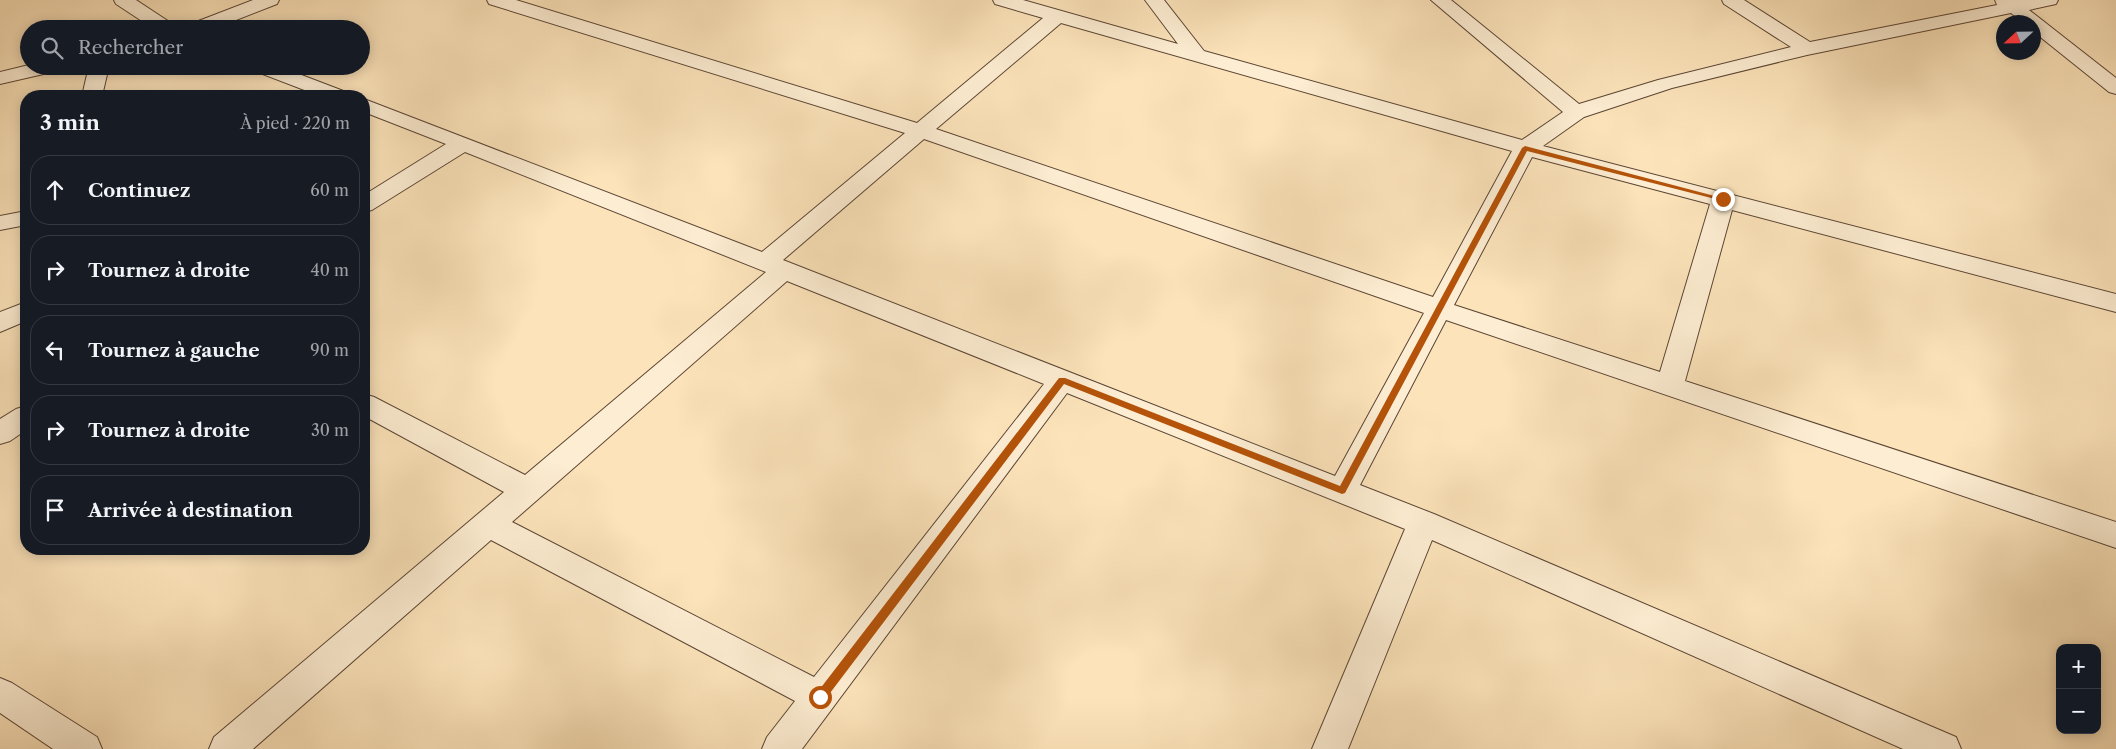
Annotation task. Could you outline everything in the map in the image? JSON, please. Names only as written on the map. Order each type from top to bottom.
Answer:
[{"type":"street","points":[[123,0],[153,20]]},
{"type":"street","points":[[219,20],[270,0]]},
{"type":"street","points":[[496,0],[921,131],[1440,309],[2116,535]]},
{"type":"street","points":[[1002,0],[1525,148],[2116,303]]},
{"type":"street","points":[[1154,0],[1197,55]]},
{"type":"street","points":[[1440,0],[1576,112]]},
{"type":"street","points":[[1731,0],[1806,48]]},
{"type":"street","points":[[1342,491],[1525,148],[1576,112],[1665,84],[1806,48],[2008,3],[2049,0]]},
{"type":"street","points":[[2008,3],[2116,88]]},
{"type":"street","points":[[227,749],[528,490],[921,131],[1058,15]]},
{"type":"street","points":[[1,79],[20,74]]},
{"type":"street","points":[[93,90],[97,75]]},
{"type":"street","points":[[283,75],[323,90]]},
{"type":"street","points":[[370,108],[463,143],[1423,523],[1943,749]]},
{"type":"street","points":[[370,201],[463,143]]},
{"type":"street","points":[[1670,386],[1723,199]]},
{"type":"street","points":[[0,223],[20,219]]},
{"type":"street","points":[[0,323],[20,314]]},
{"type":"street","points":[[780,749],[1062,380]]},
{"type":"street","points":[[370,407],[528,490]]},
{"type":"street","points":[[0,433],[20,420]]},
{"type":"street","points":[[1330,749],[1423,523]]},
{"type":"street","points":[[488,524],[820,697]]},
{"type":"street","points":[[0,694],[84,749]]},
{"type":"route","points":[[820,697],[1062,380],[1342,491],[1525,148],[1723,199]]}]
